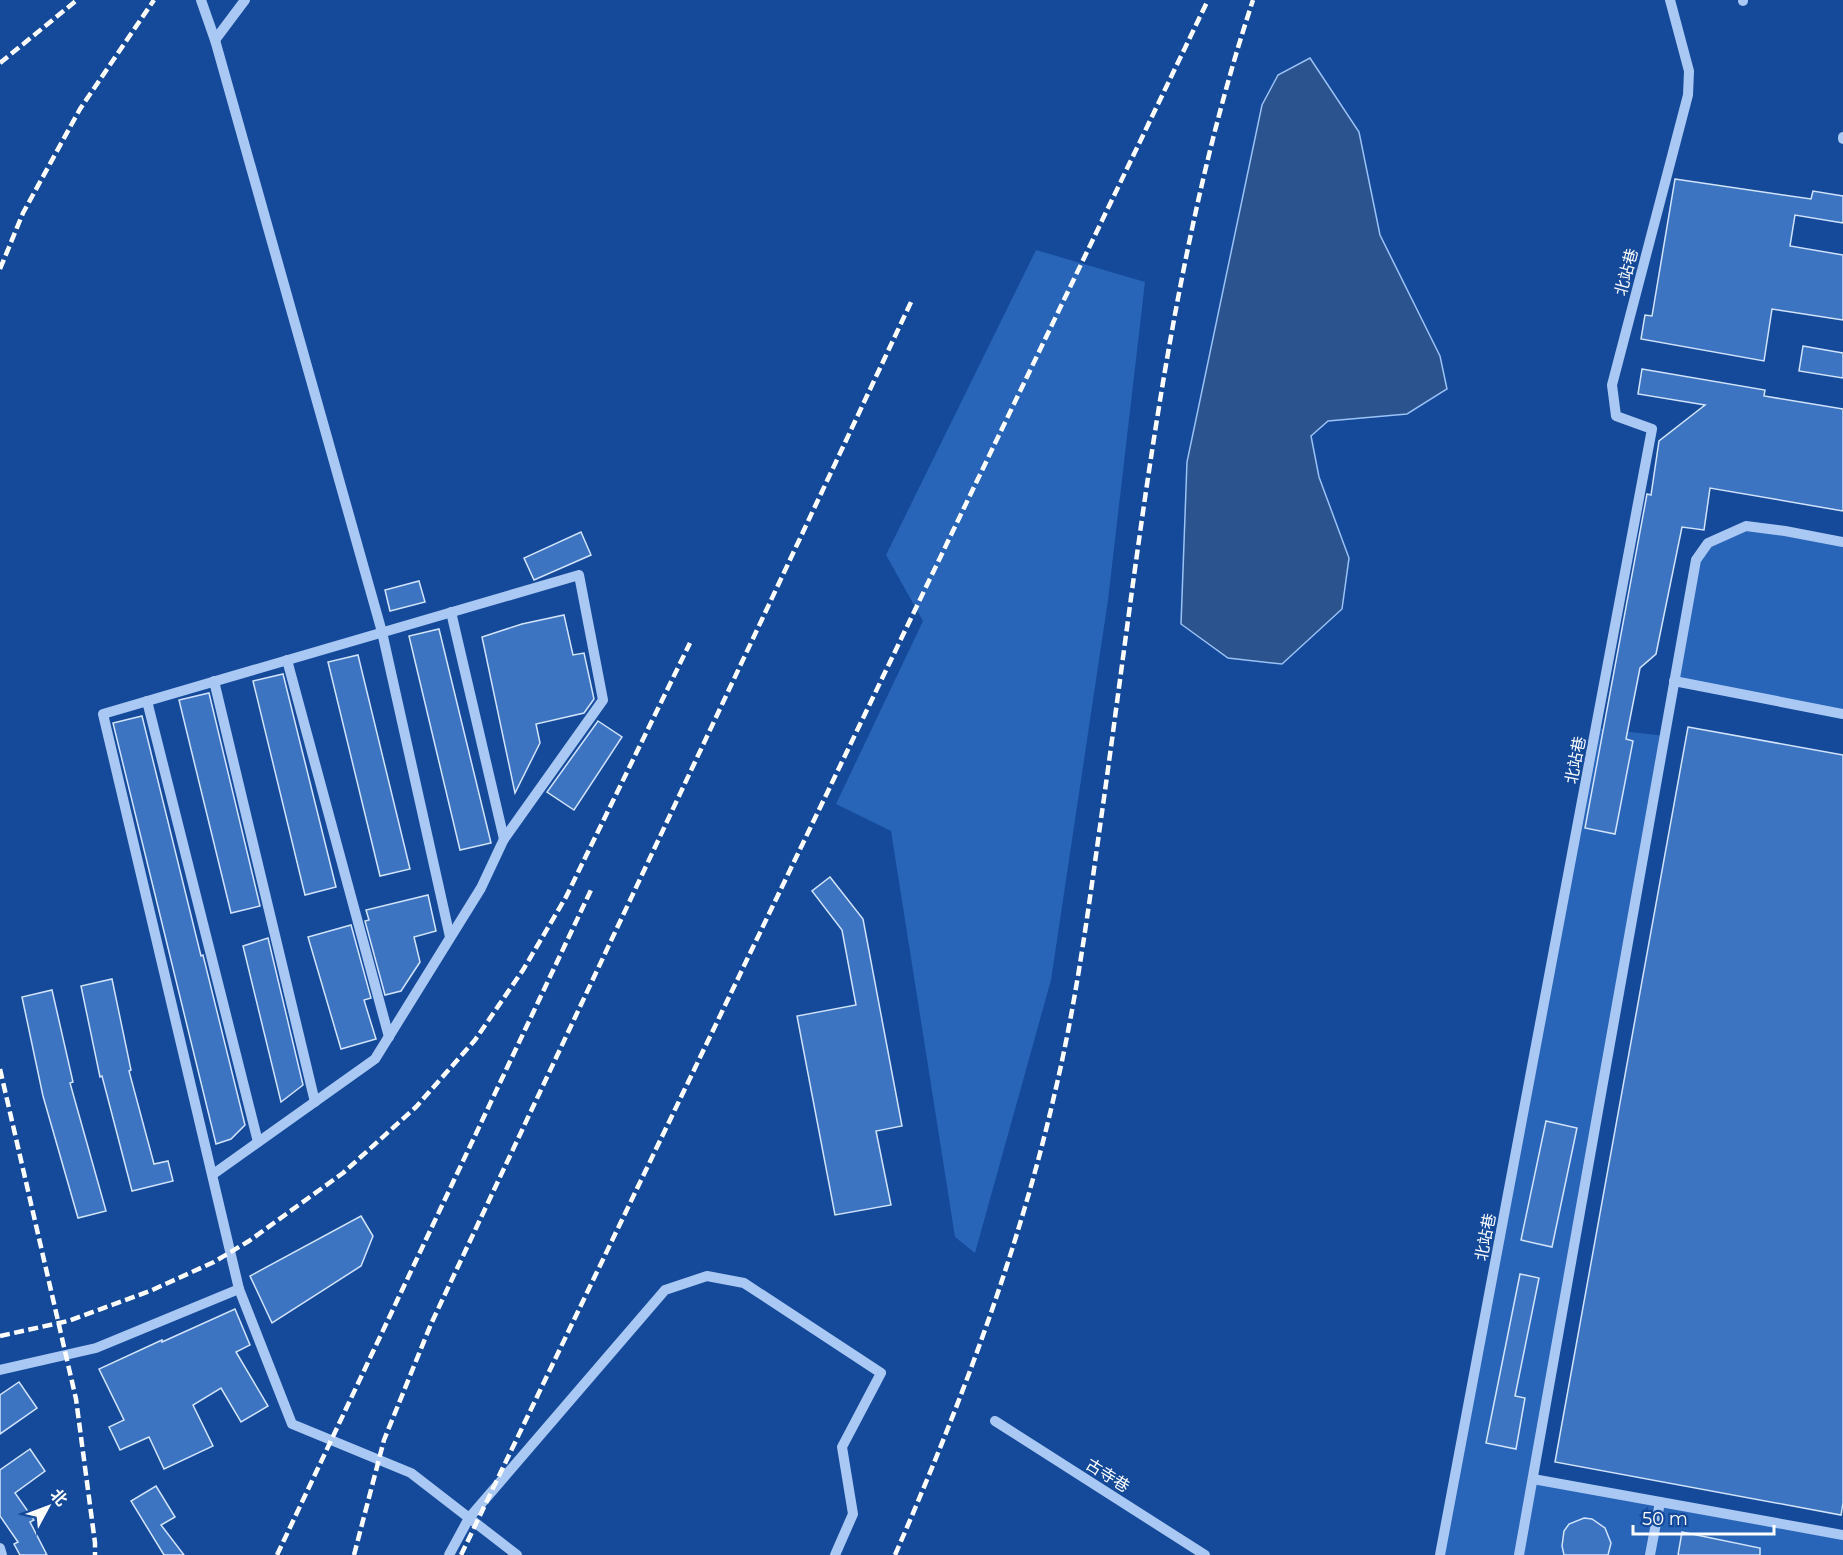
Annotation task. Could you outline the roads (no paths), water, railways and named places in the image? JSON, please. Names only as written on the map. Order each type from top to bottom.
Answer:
[{"type":"street","points":[[201,0],[215,40],[382,633],[450,937]]},
{"type":"street","points":[[215,40],[245,0]]},
{"type":"street","name":"北站巷","points":[[1440,1555],[1652,429],[1616,416],[1612,385],[1688,95],[1689,70],[1670,0]]},
{"type":"street","points":[[1519,1555],[1696,560],[1708,543],[1746,526],[1785,531],[1843,543]]},
{"type":"street","points":[[212,1175],[375,1059],[481,888],[504,839],[603,700],[579,575],[103,714],[238,1289],[292,1424],[411,1473],[517,1555]]},
{"type":"street","points":[[452,612],[504,839]]},
{"type":"street","points":[[287,660],[389,1037]]},
{"type":"street","points":[[214,681],[315,1102]]},
{"type":"street","points":[[1674,681],[1843,714]]},
{"type":"street","points":[[147,701],[258,1142]]},
{"type":"street","points":[[448,1555],[469,1518],[665,1290],[707,1276],[744,1283],[881,1373],[842,1447],[853,1514],[835,1555]]},
{"type":"street","points":[[0,1370],[96,1348],[238,1289]]},
{"type":"street","name":"古寺巷","points":[[995,1421],[1205,1555]]},
{"type":"street","points":[[1533,1479],[1843,1535]]},
{"type":"street","points":[[1650,1555],[1660,1502]]},
{"type":"street","points":[[0,1548],[3,1555]]},
{"type":"railway","points":[[0,63],[77,0]]},
{"type":"railway","points":[[0,269],[23,213],[80,109],[154,0]]},
{"type":"railway","points":[[461,1555],[1208,0]]},
{"type":"railway","points":[[895,1555],[965,1385],[986,1327],[1024,1210],[1055,1092],[1083,945],[1145,496],[1179,295],[1199,195],[1224,97],[1253,0]]},
{"type":"railway","points":[[354,1555],[384,1440],[431,1324],[912,300]]},
{"type":"railway","points":[[0,1336],[68,1321],[150,1291],[214,1262],[249,1241],[343,1173],[416,1107],[475,1040],[523,970],[566,897],[690,643]]},
{"type":"railway","points":[[277,1555],[591,890]]},
{"type":"railway","points":[[0,1069],[76,1399],[95,1555]]}]
